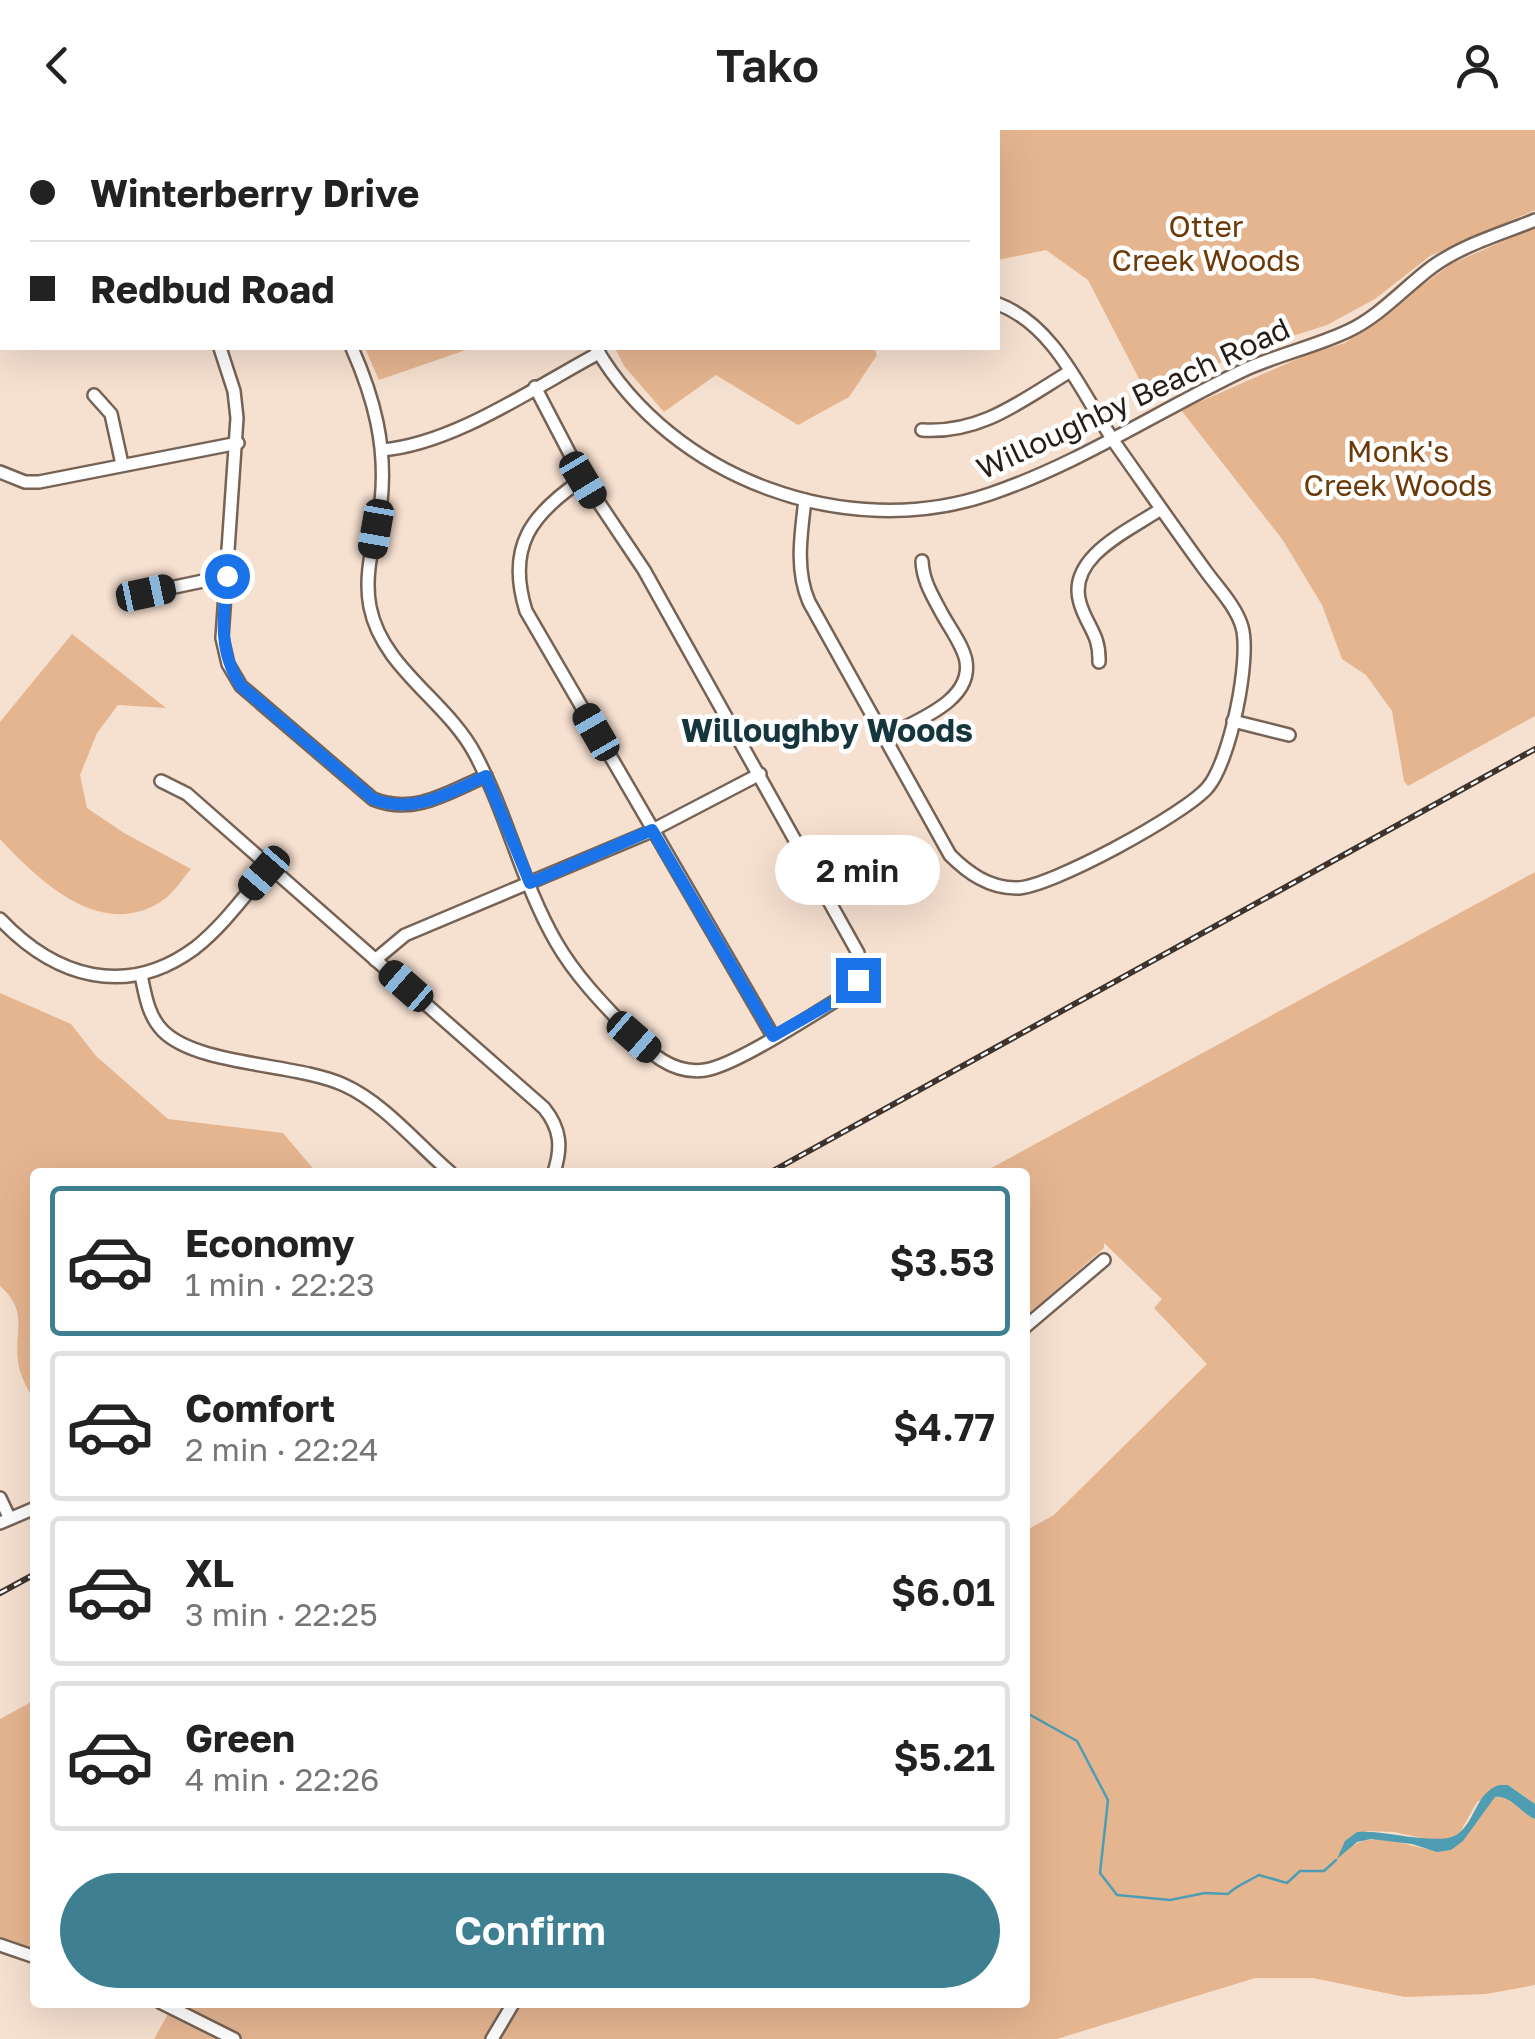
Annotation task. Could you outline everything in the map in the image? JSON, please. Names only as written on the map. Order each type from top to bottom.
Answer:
[{"type":"street","name":"Willoughby Beach Road","points":[[597,350],[658,423],[685,445],[733,474],[805,500],[844,508],[904,511],[991,494],[1112,439],[1244,370],[1348,331],[1434,266],[1535,220]]},
{"type":"street","points":[[805,500],[801,582],[809,602],[950,855],[981,880],[1015,888],[1049,882],[1197,798],[1218,770],[1233,721],[1245,664],[1242,624],[1112,439],[1093,403],[1027,318],[1000,305]]},
{"type":"street","points":[[221,350],[234,391],[238,443],[222,638],[241,686],[359,790],[386,804],[415,806],[486,776]]},
{"type":"street","points":[[353,350],[374,402],[382,450],[380,502],[368,573],[370,610],[385,644],[473,749],[542,914],[572,968],[634,1037],[672,1066],[702,1071],[717,1068],[845,995],[858,980],[860,966],[855,944],[644,570],[583,480],[535,387]]},
{"type":"street","points":[[382,450],[431,440],[597,350]]},
{"type":"street","points":[[922,430],[967,428],[1069,372]]},
{"type":"street","points":[[94,395],[110,414],[122,464]]},
{"type":"street","points":[[0,472],[24,482],[39,482],[238,443]]},
{"type":"street","points":[[583,480],[554,498],[530,527],[519,564],[526,611],[773,1036]]},
{"type":"street","points":[[1099,662],[1098,639],[1079,600],[1082,569],[1096,554],[1161,509]]},
{"type":"street","points":[[886,737],[950,700],[960,690],[965,676],[966,660],[924,580],[922,562]]},
{"type":"street","points":[[146,593],[227,576]]},
{"type":"street","points":[[1233,721],[1289,736]]},
{"type":"street","points":[[376,960],[404,935],[652,830],[760,774]]},
{"type":"street","points":[[160,781],[187,794],[544,1108],[558,1133],[560,1146],[555,1168]]},
{"type":"street","points":[[0,919],[36,952],[69,969],[112,976],[142,974],[163,967],[197,946],[269,867]]},
{"type":"street","points":[[142,974],[152,1017],[178,1042],[348,1086],[445,1168]]},
{"type":"street","points":[[1030,1324],[1104,1260]]},
{"type":"street","points":[[0,1498],[4,1520],[30,1510]]},
{"type":"street","points":[[0,1945],[30,1956]]},
{"type":"street","points":[[172,2008],[234,2039]]},
{"type":"street","points":[[492,2039],[510,2008]]},
{"type":"green space","name":"Otter Creek Woods","points":[[1000,130],[1535,130],[1535,210],[1430,256],[1375,299],[1327,325],[1236,354],[1151,402],[1088,280],[1046,250],[1000,260]]},
{"type":"green space","name":"Monk's Creek Woods","points":[[1535,227],[1535,716],[1408,786],[1392,711],[1366,675],[1342,659],[1322,605],[1282,539],[1181,410],[1313,352],[1345,343],[1451,264]]},
{"type":"green space","points":[[366,350],[466,350],[379,380]]},
{"type":"green space","points":[[616,350],[875,350],[877,355],[849,397],[798,425],[716,375],[664,412],[624,366]]},
{"type":"green space","points":[[72,634],[166,708],[118,705],[97,733],[80,775],[87,808],[191,869],[166,898],[143,910],[120,914],[97,911],[75,902],[34,873],[0,839],[0,722]]},
{"type":"green space","points":[[1535,872],[1535,1804],[1508,1785],[1477,1802],[1459,1834],[1448,1840],[1367,1831],[1349,1848],[1373,1839],[1451,1850],[1495,1797],[1506,1799],[1535,1819],[1535,1985],[1486,1994],[1405,1997],[1313,1978],[1255,1978],[1057,2039],[154,2039],[168,2014],[212,2028],[172,2008],[1030,2008],[1030,1528],[1054,1515],[1207,1364],[1154,1308],[1162,1299],[1104,1243],[1104,1248],[1030,1313],[1030,1168],[991,1168]]},
{"type":"green space","points":[[0,993],[71,1024],[96,1056],[168,1119],[283,1133],[313,1168],[30,1168],[30,1393],[19,1367],[17,1313],[0,1286]]},
{"type":"green space","points":[[30,1703],[30,1955],[0,1945],[0,1719]]},
{"type":"water","points":[[1499,1785],[1508,1785],[1535,1804],[1535,1819],[1506,1799],[1495,1797],[1463,1841],[1451,1850],[1437,1852],[1412,1844],[1371,1839],[1357,1842],[1337,1859],[1345,1841],[1357,1832],[1451,1837],[1465,1827],[1485,1794]]},
{"type":"waterway","points":[[1030,1715],[1077,1741],[1108,1800],[1100,1873],[1117,1895],[1170,1900],[1205,1893],[1228,1894],[1259,1875],[1287,1883],[1300,1871],[1324,1871],[1336,1860]]},
{"type":"railway","points":[[778,1168],[1535,749]]},
{"type":"railway","points":[[0,1593],[30,1577]]},
{"type":"district","name":"Willoughby Woods","points":[[827,730]]},
{"type":"route","points":[[227,576],[222,638],[224,653],[241,686],[373,799],[415,806],[486,776],[530,883],[652,830],[773,1036],[845,995],[858,980]]}]
